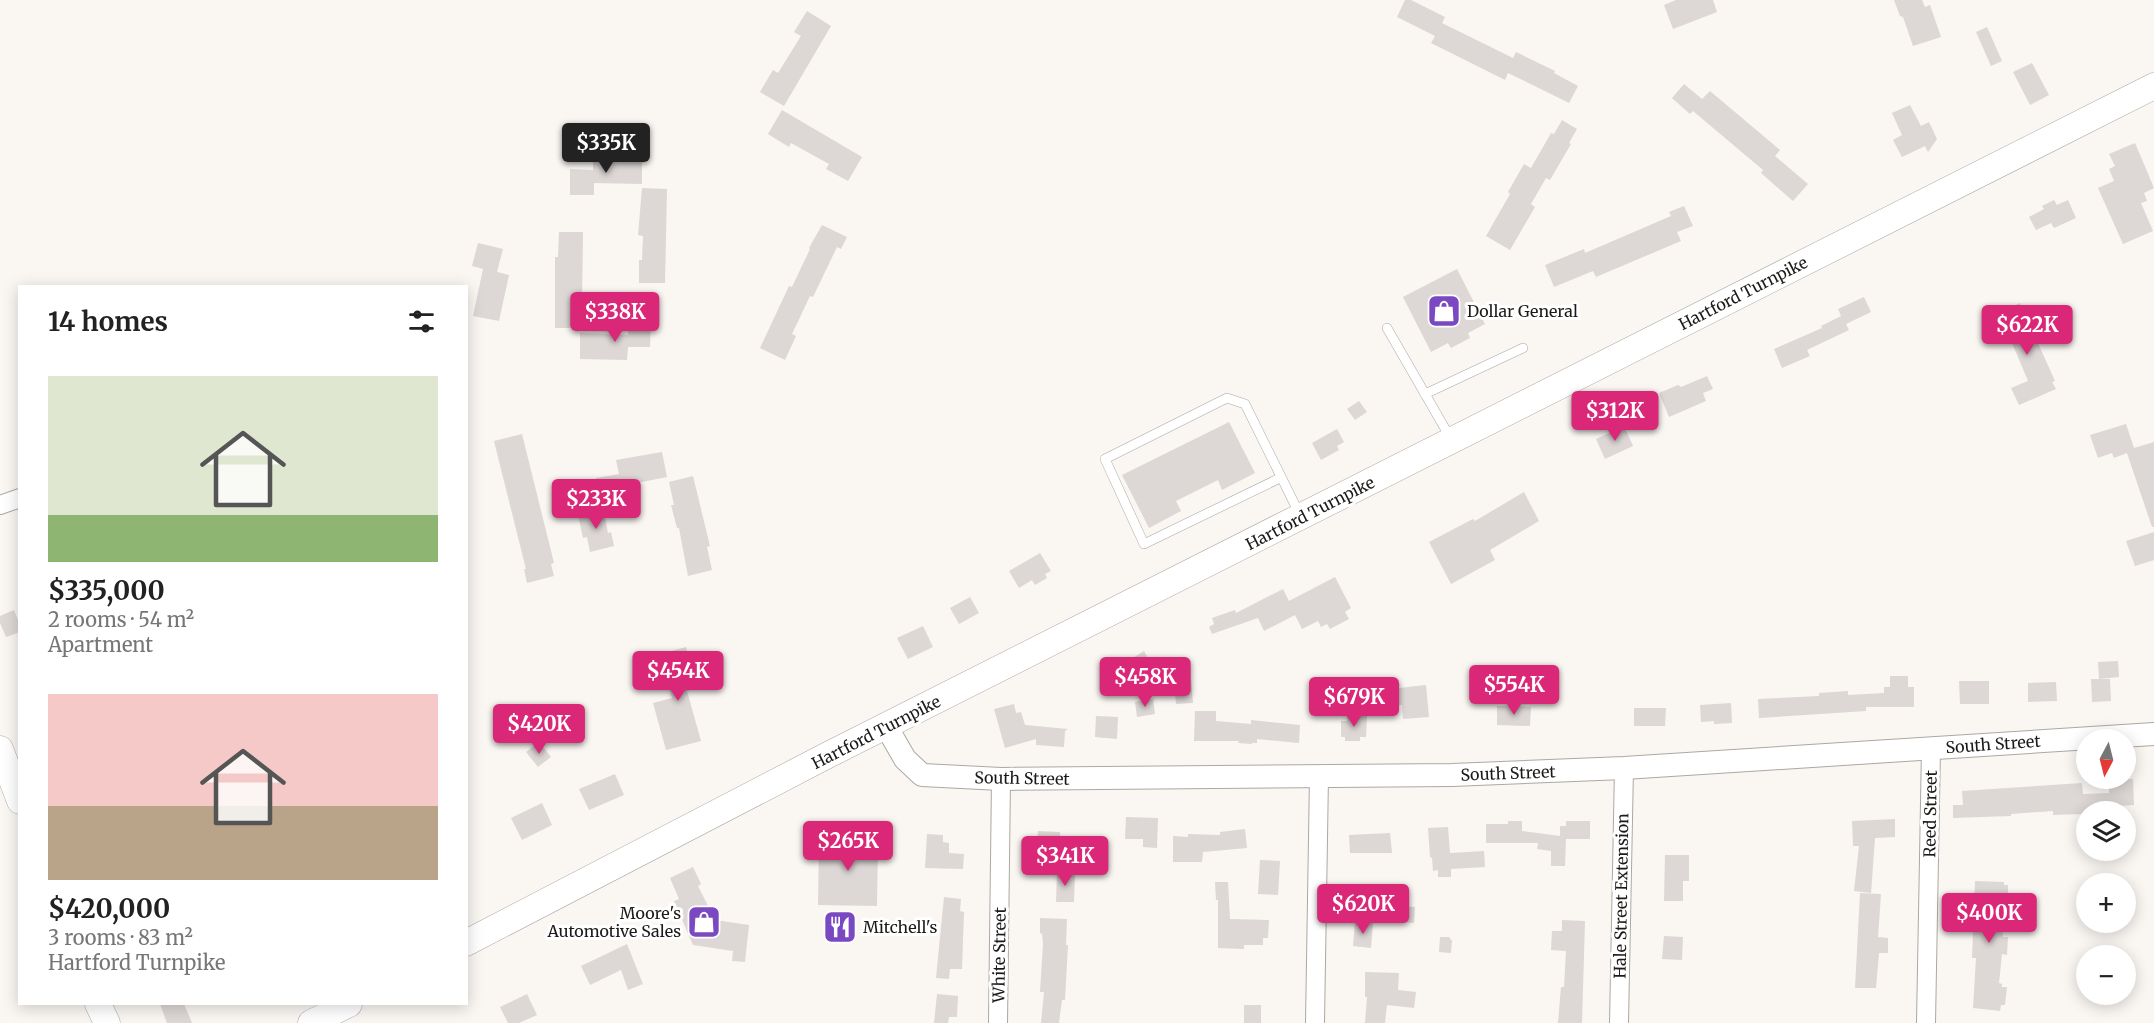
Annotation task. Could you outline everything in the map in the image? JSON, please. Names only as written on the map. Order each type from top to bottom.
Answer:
[{"type":"main road","name":"Hartford Turnpike","points":[[468,942],[886,726],[2154,86]]},
{"type":"main road","points":[[0,749],[18,796]]},
{"type":"main road","points":[[98,1005],[107,1023]]},
{"type":"main road","points":[[311,1023],[347,1005]]},
{"type":"street","points":[[0,505],[18,499]]},
{"type":"street","name":"South Street","points":[[886,726],[906,759],[922,775],[1001,779],[1452,775],[1624,768],[2154,734]]},
{"type":"street","name":"Reed Street","points":[[1926,1023],[1931,748]]},
{"type":"street","name":"Hale Street Extension","points":[[1618,1023],[1624,768]]},
{"type":"street","points":[[1315,1023],[1319,776]]},
{"type":"street","name":"White Street","points":[[998,1023],[1001,779]]},
{"type":"lane","points":[[1387,328],[1452,441]]},
{"type":"lane","points":[[1425,394],[1523,348]]},
{"type":"lane","points":[[1280,477],[1144,544],[1105,459],[1227,398],[1245,404],[1301,518]]},
{"type":"building","points":[[1405,0],[1411,0],[1445,17],[1442,23],[1513,58],[1516,52],[1555,71],[1554,73],[1578,86],[1569,103],[1508,73],[1505,80],[1431,43],[1435,36],[1397,17]]},
{"type":"building","points":[[1676,0],[1713,0],[1717,12],[1673,29],[1664,5]]},
{"type":"building","points":[[1894,0],[1922,0],[1925,7],[1930,5],[1941,37],[1913,46],[1903,17],[1900,16]]},
{"type":"building","points":[[807,11],[831,26],[784,106],[760,92],[773,70],[778,73],[801,36],[794,32]]},
{"type":"building","points":[[1987,27],[2002,61],[1991,66],[1976,32]]},
{"type":"building","points":[[2032,63],[2049,95],[2030,105],[2013,72]]},
{"type":"building","points":[[1684,84],[1702,99],[1710,91],[1780,150],[1775,156],[1808,184],[1793,201],[1761,173],[1763,170],[1693,111],[1690,114],[1672,98]]},
{"type":"building","points":[[1910,105],[1921,126],[1929,122],[1937,139],[1928,152],[1925,146],[1902,157],[1893,140],[1902,135],[1892,113]]},
{"type":"building","points":[[782,110],[862,157],[848,181],[826,169],[829,164],[791,143],[789,147],[768,134]]},
{"type":"building","points":[[1562,120],[1577,129],[1569,143],[1571,144],[1550,180],[1546,178],[1531,204],[1535,207],[1510,250],[1486,236],[1524,164],[1531,168],[1551,133],[1554,134]]},
{"type":"building","points":[[2135,143],[2154,188],[2144,193],[2147,201],[2141,203],[2153,231],[2123,244],[2098,188],[2114,181],[2109,169],[2115,166],[2109,154]]},
{"type":"building","points":[[593,157],[642,158],[642,184],[594,183],[594,195],[570,195],[570,169],[593,170]]},
{"type":"building","points":[[642,188],[667,189],[665,283],[639,283],[639,260],[642,260],[643,236],[638,235]]},
{"type":"building","points":[[2054,200],[2057,205],[2068,200],[2076,218],[2054,228],[2051,223],[2036,230],[2029,217],[2044,209],[2042,206]]},
{"type":"building","points":[[1684,206],[1693,226],[1677,232],[1681,241],[1596,277],[1593,271],[1554,287],[1545,265],[1584,249],[1585,253],[1671,216],[1669,212]]},
{"type":"building","points":[[822,225],[847,237],[841,249],[837,247],[813,297],[810,296],[792,334],[796,336],[785,360],[760,348],[789,286],[792,287]]},
{"type":"building","points":[[559,232],[583,232],[582,305],[580,305],[579,328],[555,328],[555,257],[558,257]]},
{"type":"building","points":[[478,243],[503,249],[497,272],[509,275],[499,321],[473,316],[483,269],[472,266]]},
{"type":"building","name":"Dollar General","points":[[1457,269],[1485,324],[1468,333],[1470,338],[1451,348],[1448,343],[1431,352],[1403,297]]},
{"type":"building","points":[[1864,297],[1871,312],[1846,324],[1849,330],[1807,350],[1810,356],[1782,368],[1774,349],[1822,328],[1821,326],[1841,316],[1838,309]]},
{"type":"building","points":[[2020,303],[2055,381],[2052,382],[2056,389],[2019,405],[2011,388],[2028,381],[1999,312]]},
{"type":"building","points":[[629,322],[651,323],[650,347],[628,347],[627,360],[580,359],[580,333],[628,335]]},
{"type":"building","points":[[1707,376],[1713,389],[1703,393],[1706,401],[1669,417],[1659,393]]},
{"type":"building","points":[[1359,401],[1367,412],[1355,420],[1347,409]]},
{"type":"building","points":[[1229,422],[1255,473],[1222,490],[1218,480],[1176,501],[1181,511],[1149,528],[1122,475]]},
{"type":"building","points":[[2126,424],[2134,448],[2154,442],[2154,527],[2152,527],[2127,453],[2114,458],[2112,453],[2098,458],[2090,435]]},
{"type":"building","points":[[1624,426],[1633,446],[1605,459],[1596,439]]},
{"type":"building","points":[[1337,429],[1344,442],[1337,446],[1339,450],[1321,460],[1312,443]]},
{"type":"building","points":[[522,434],[554,563],[551,564],[554,576],[527,583],[524,569],[526,569],[494,441]]},
{"type":"building","points":[[662,452],[667,477],[622,486],[624,499],[601,503],[596,478],[619,474],[616,460]]},
{"type":"building","points":[[693,476],[710,546],[707,547],[712,570],[688,576],[679,528],[677,528],[671,505],[674,505],[669,482]]},
{"type":"building","points":[[1524,492],[1539,521],[1490,550],[1495,560],[1451,584],[1429,542],[1473,519],[1475,521]]},
{"type":"building","points":[[603,508],[608,533],[611,532],[614,546],[590,552],[587,537],[583,538],[578,514]]},
{"type":"building","points":[[2154,532],[2154,560],[2135,566],[2126,541]]},
{"type":"building","points":[[1040,553],[1051,571],[1045,574],[1047,578],[1035,585],[1032,580],[1019,588],[1009,571]]},
{"type":"building","points":[[1335,577],[1351,608],[1345,612],[1349,619],[1330,629],[1327,624],[1321,627],[1318,621],[1302,629],[1295,615],[1264,631],[1258,618],[1212,634],[1209,627],[1214,624],[1212,618],[1235,610],[1236,613],[1283,589],[1289,601]]},
{"type":"building","points":[[970,597],[979,613],[959,624],[950,608]]},
{"type":"building","points":[[14,610],[18,620],[18,633],[6,637],[0,623],[0,616]]},
{"type":"building","points":[[923,626],[933,647],[908,659],[897,638]]},
{"type":"building","points":[[686,647],[697,688],[687,691],[701,741],[666,750],[653,703],[672,698],[660,654]]},
{"type":"building","points":[[1144,651],[1155,671],[1134,683],[1123,664]]},
{"type":"building","points":[[2118,661],[2119,677],[2099,679],[2098,662]]},
{"type":"building","points":[[1890,676],[1908,676],[1908,687],[1914,687],[1914,707],[1866,707],[1866,711],[1759,718],[1758,699],[1819,696],[1819,693],[1848,691],[1848,695],[1884,693],[1884,687],[1890,687]]},
{"type":"building","points":[[1191,679],[1193,703],[1176,704],[1174,681]]},
{"type":"building","points":[[2091,679],[2110,679],[2111,701],[2092,702]]},
{"type":"building","points":[[1959,681],[1989,681],[1989,704],[1960,704]]},
{"type":"building","points":[[2056,682],[2057,701],[2028,702],[2028,683]]},
{"type":"building","points":[[1400,684],[1399,688],[1426,685],[1429,717],[1403,719],[1402,705],[1362,705],[1362,685]]},
{"type":"building","points":[[1153,699],[1155,714],[1137,717],[1135,702]]},
{"type":"building","points":[[1731,703],[1732,723],[1701,722],[1700,705]]},
{"type":"building","points":[[1014,704],[1016,713],[1021,712],[1025,725],[1068,729],[1065,731],[1064,747],[1036,745],[1036,739],[1005,748],[994,709]]},
{"type":"building","points":[[1497,706],[1531,707],[1530,726],[1497,725]]},
{"type":"building","points":[[1634,708],[1666,708],[1665,726],[1634,726]]},
{"type":"building","points":[[1195,711],[1216,711],[1216,721],[1251,724],[1251,720],[1300,725],[1299,743],[1257,739],[1257,743],[1252,744],[1238,743],[1239,741],[1194,741]]},
{"type":"building","points":[[1096,716],[1118,717],[1117,739],[1095,737]]},
{"type":"building","points":[[1347,716],[1367,716],[1366,737],[1360,737],[1360,741],[1345,741],[1345,737],[1341,737],[1341,721],[1347,721]]},
{"type":"building","points":[[539,742],[551,757],[538,767],[526,752]]},
{"type":"building","points":[[615,774],[624,795],[589,810],[579,789]]},
{"type":"building","points":[[2076,783],[2076,789],[2083,789],[2083,794],[2109,793],[2109,789],[2133,789],[2134,801],[2076,801],[2076,814],[2053,815],[2053,811],[2011,814],[2011,816],[1953,818],[1953,805],[1963,805],[1962,791]]},
{"type":"building","points":[[542,803],[552,825],[522,840],[511,818]]},
{"type":"building","points":[[1126,817],[1158,818],[1157,848],[1143,847],[1143,839],[1125,839]]},
{"type":"building","points":[[1895,819],[1895,837],[1875,838],[1871,893],[1854,891],[1859,846],[1853,846],[1852,821]]},
{"type":"building","points":[[1508,821],[1522,821],[1522,831],[1560,836],[1560,826],[1566,826],[1566,821],[1590,821],[1590,839],[1566,839],[1565,866],[1551,866],[1551,851],[1537,849],[1538,843],[1486,843],[1486,824],[1508,824]]},
{"type":"building","points":[[1448,827],[1450,853],[1484,851],[1485,867],[1451,869],[1451,877],[1438,877],[1438,870],[1433,871],[1430,857],[1428,828]]},
{"type":"building","points":[[1245,829],[1247,848],[1203,852],[1202,862],[1173,862],[1173,836],[1220,835],[1220,832]]},
{"type":"building","points":[[1038,831],[1060,832],[1059,864],[1033,863],[1033,845],[1037,846]]},
{"type":"building","points":[[1390,833],[1392,853],[1350,853],[1349,835]]},
{"type":"building","points":[[927,834],[943,835],[943,842],[949,843],[949,853],[964,854],[963,869],[925,868]]},
{"type":"building","points":[[819,838],[878,839],[877,906],[818,905]]},
{"type":"building","points":[[1665,855],[1689,855],[1689,881],[1683,881],[1683,901],[1664,901]]},
{"type":"building","points":[[1260,860],[1280,861],[1278,895],[1258,894]]},
{"type":"building","points":[[693,867],[701,884],[698,886],[715,920],[749,925],[745,962],[732,961],[733,951],[693,945],[674,901],[679,899],[670,878]]},
{"type":"building","points":[[1057,872],[1075,873],[1074,902],[1056,902]]},
{"type":"building","points":[[1975,881],[2004,882],[2004,885],[2008,885],[2008,903],[2003,903],[2001,932],[2003,937],[2008,937],[2007,955],[2002,954],[1999,983],[2002,987],[2007,987],[2005,1005],[2001,1005],[2000,1011],[1973,1008],[1976,958],[1972,958]]},
{"type":"building","points":[[1215,882],[1228,882],[1230,919],[1269,920],[1268,938],[1263,938],[1263,945],[1244,945],[1244,949],[1218,948],[1218,900],[1216,900]]},
{"type":"building","points":[[1860,893],[1881,894],[1878,937],[1888,938],[1888,953],[1879,953],[1876,988],[1855,988]]},
{"type":"building","points":[[944,897],[961,899],[960,911],[964,912],[962,969],[950,969],[949,979],[936,978]]},
{"type":"building","points":[[1399,906],[1415,907],[1414,923],[1398,922]]},
{"type":"building","points":[[1040,918],[1067,919],[1065,1000],[1062,1000],[1059,1023],[1041,1023],[1044,992],[1040,992],[1043,944]]},
{"type":"building","points":[[1562,920],[1585,921],[1582,1023],[1558,1023],[1561,987],[1564,987],[1566,951],[1551,950],[1552,931],[1562,931]]},
{"type":"building","points":[[1355,922],[1373,923],[1371,948],[1353,946]]},
{"type":"building","points":[[1664,936],[1683,937],[1682,960],[1662,959]]},
{"type":"building","points":[[1440,937],[1449,937],[1452,941],[1451,953],[1439,952]]},
{"type":"building","points":[[627,944],[643,984],[628,990],[621,970],[590,985],[581,966]]},
{"type":"building","points":[[1365,972],[1399,973],[1398,990],[1416,992],[1414,1008],[1387,1005],[1385,1023],[1365,1023],[1367,997],[1365,997]]},
{"type":"building","points":[[527,994],[537,1015],[519,1023],[508,1023],[500,1007]]},
{"type":"building","points":[[937,994],[958,996],[957,1017],[949,1017],[948,1023],[934,1023]]},
{"type":"building","points":[[160,1005],[184,1005],[192,1023],[167,1023]]},
{"type":"building","points":[[1244,1005],[1261,1005],[1261,1023],[1244,1023]]},
{"type":"place","name":"Dollar General","points":[[1444,311]]},
{"type":"place","name":"Moore's Automotive Sales","points":[[704,922]]},
{"type":"place","name":"Mitchell's","points":[[840,927]]}]
